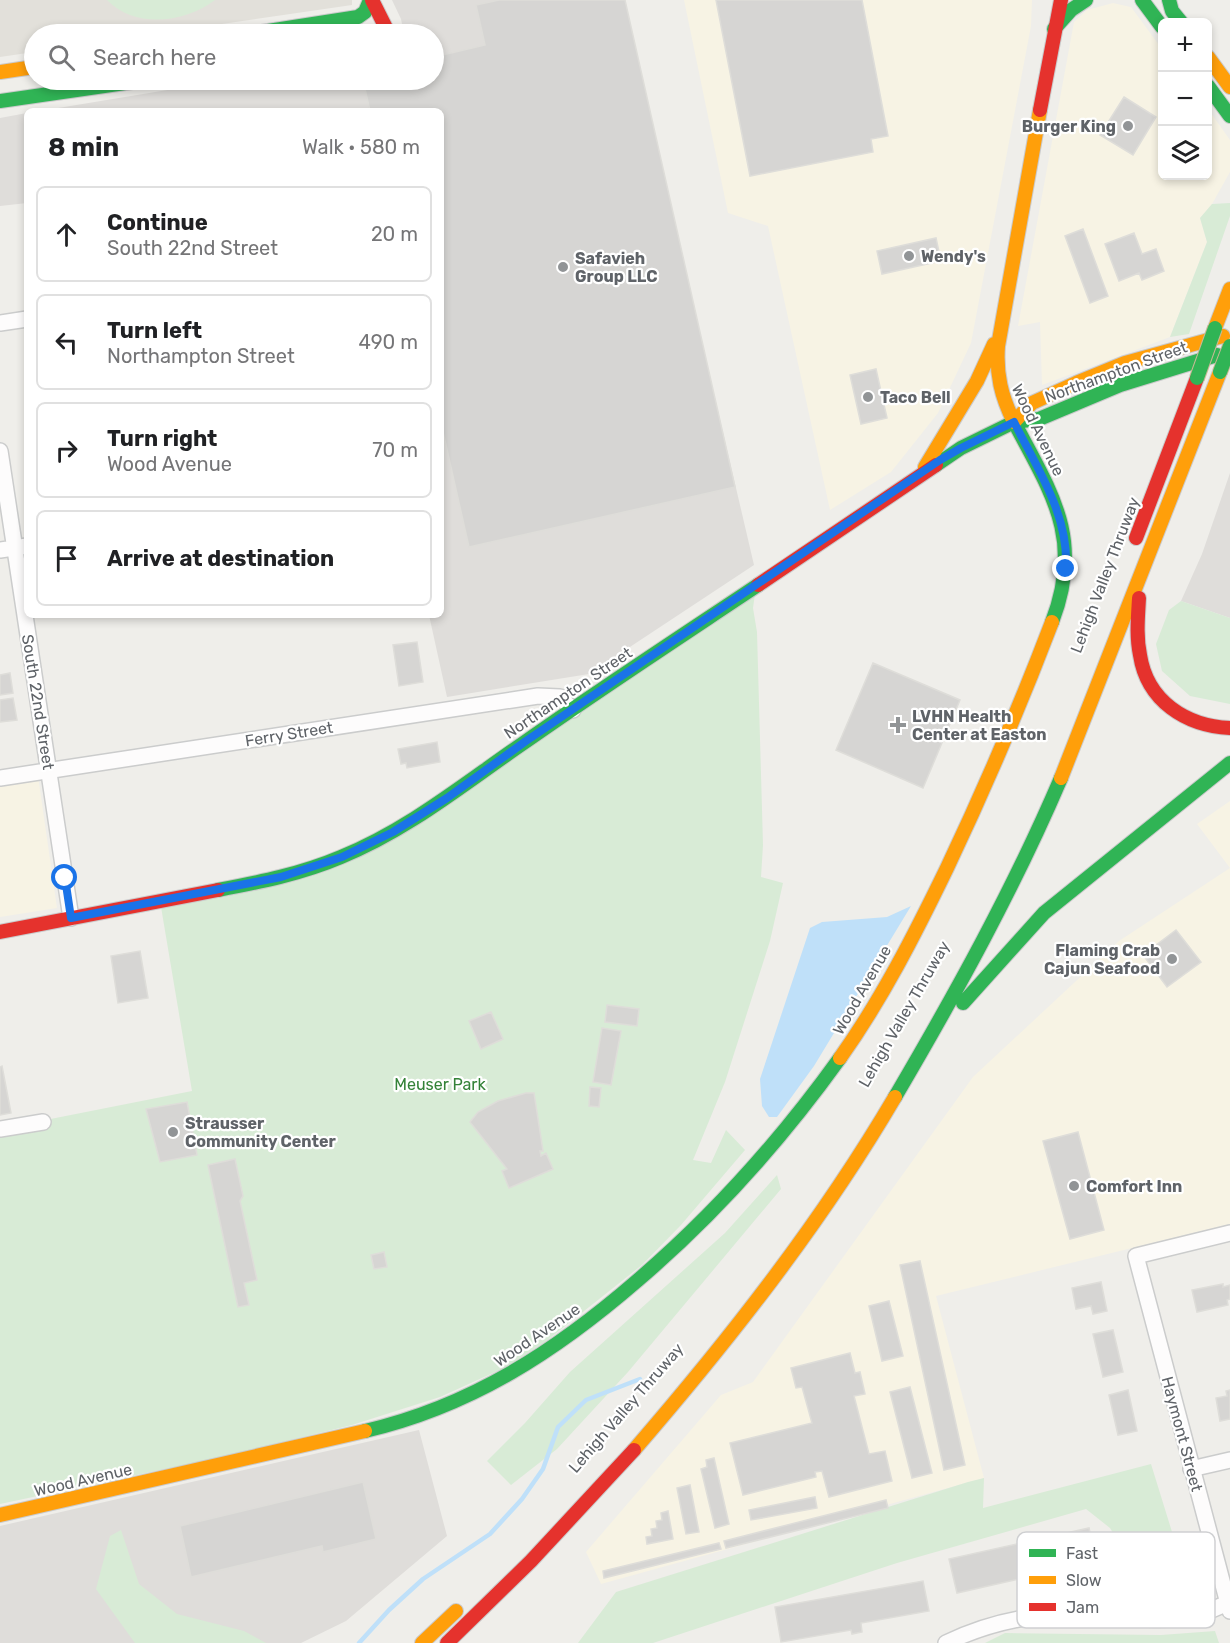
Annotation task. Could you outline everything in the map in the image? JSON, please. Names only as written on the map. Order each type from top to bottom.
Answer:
[{"type":"main road","points":[[313,24],[358,17],[365,12],[371,0]]},
{"type":"main road","points":[[371,0],[384,24]]},
{"type":"main road","points":[[1052,0],[1054,29]]},
{"type":"main road","name":"Wood Avenue","points":[[0,1515],[374,1429],[422,1414],[475,1393],[531,1362],[603,1310],[684,1240],[792,1123],[842,1056],[898,964],[959,843],[1059,604],[1064,587],[1067,552],[1063,523],[998,388],[997,368],[999,332],[1060,0]]},
{"type":"main road","points":[[1054,29],[1071,10],[1086,0]]},
{"type":"main road","points":[[1142,0],[1158,22]]},
{"type":"main road","points":[[1169,4],[1178,18]]},
{"type":"main road","points":[[1212,62],[1230,87]]},
{"type":"main road","points":[[0,72],[24,68]]},
{"type":"main road","points":[[0,101],[76,90]]},
{"type":"main road","points":[[1212,91],[1230,116]]},
{"type":"main road","name":"Lehigh Valley Thruway","points":[[1131,553],[1230,289]]},
{"type":"main road","points":[[921,474],[977,381],[999,332]]},
{"type":"main road","name":"Northampton Street","points":[[1014,422],[1032,403],[1125,363],[1174,348],[1230,335]]},
{"type":"main road","name":"Lehigh Valley Thruway","points":[[447,1643],[580,1511],[696,1379],[796,1248],[861,1151],[927,1045],[973,961],[1040,825],[1101,682],[1139,578],[1181,477],[1230,346]]},
{"type":"main road","name":"Northampton Street","points":[[0,932],[268,880],[342,857],[409,823],[961,448],[1014,422],[1039,419],[1078,401],[1149,374],[1230,352]]},
{"type":"main road","points":[[1139,578],[1138,642],[1141,664],[1149,682],[1161,700],[1187,720],[1206,727],[1230,728]]},
{"type":"main road","points":[[927,1045],[1007,952],[1044,913],[1230,763]]},
{"type":"main road","points":[[422,1643],[466,1603]]},
{"type":"street","points":[[0,323],[24,319]]},
{"type":"street","name":"South 22nd Street","points":[[0,451],[24,614]]},
{"type":"street","name":"South 22nd Street","points":[[25,618],[71,918]]},
{"type":"street","name":"Ferry Street","points":[[0,778],[538,696],[560,698],[573,710]]},
{"type":"street","points":[[0,1129],[42,1122]]},
{"type":"street","name":"Haymont Street","points":[[1208,1532],[1137,1256],[1230,1233]]},
{"type":"street","points":[[1191,1469],[1230,1460]]},
{"type":"street","name":"Haymont Street","points":[[1215,1556],[1229,1607]]},
{"type":"street","points":[[946,1643],[969,1632],[1017,1619]]},
{"type":"shaded area","points":[[0,0],[352,0],[352,5],[222,24],[24,24],[24,53],[0,57]]},
{"type":"shaded area","name":"Safavieh Group LLC","points":[[392,0],[622,0],[754,565],[589,674],[447,697],[430,618],[444,618],[444,108],[58,108],[167,90],[444,90],[444,24],[402,24]]},
{"type":"shaded area","points":[[684,0],[1032,0],[1031,26],[971,343],[938,413],[891,472],[830,510],[768,226],[728,213]]},
{"type":"shaded area","points":[[1113,3],[1131,7],[1158,44],[1158,180],[1212,180],[1212,115],[1230,140],[1230,172],[1212,204],[1200,218],[1207,242],[1170,337],[1042,385],[1040,322],[1018,326],[1074,22],[1087,10]]},
{"type":"shaded area","points":[[24,114],[24,203],[0,206],[0,118]]},
{"type":"shaded area","points":[[1230,473],[1230,618],[1181,601],[1202,554]]},
{"type":"shaded area","points":[[37,769],[57,908],[0,917],[0,774]]},
{"type":"shaded area","points":[[1230,801],[1230,868],[1197,824]]},
{"type":"shaded area","points":[[1230,868],[1230,1224],[936,1296],[984,1478],[601,1584],[586,1552],[721,1395],[753,1382],[973,1077],[1119,941]]},
{"type":"shaded area","points":[[419,1430],[447,1536],[346,1621],[301,1643],[0,1643],[0,1526]]},
{"type":"green space","points":[[107,0],[215,0],[189,14],[160,20],[131,15],[118,9]]},
{"type":"green space","points":[[1230,203],[1230,216],[1189,334],[1170,337],[1207,242],[1200,218],[1212,204]]},
{"type":"green space","name":"Meuser Park","points":[[756,587],[753,608],[757,632],[763,845],[761,877],[783,883],[770,941],[725,1082],[693,1160],[711,1163],[726,1130],[745,1150],[681,1225],[642,1265],[545,1342],[504,1368],[440,1397],[352,1425],[217,1458],[0,1504],[0,1129],[192,1091],[160,901],[342,857]]},
{"type":"green space","points":[[1181,601],[1230,618],[1230,704],[1190,696],[1162,671],[1156,644],[1169,610]]},
{"type":"green space","points":[[777,1175],[781,1189],[628,1372],[557,1449],[511,1485],[487,1461],[525,1423],[570,1372],[725,1233]]},
{"type":"green space","points":[[1151,1464],[1172,1532],[1112,1532],[1086,1509],[897,1563],[653,1643],[578,1643],[616,1592],[984,1478],[983,1508]]},
{"type":"green space","points":[[121,1530],[139,1584],[177,1614],[244,1631],[266,1643],[135,1643],[96,1589],[110,1536]]},
{"type":"green space","points":[[1215,1631],[1219,1643],[985,1643],[1005,1633],[1161,1635]]},
{"type":"water","points":[[911,906],[814,1066],[777,1117],[769,1117],[762,1106],[760,1079],[810,928],[822,922],[887,917]]},
{"type":"building","name":"Safavieh Group LLC","points":[[499,0],[625,0],[735,487],[469,547],[444,436],[444,108],[369,108],[365,90],[444,90],[444,55],[485,45],[476,5]]},
{"type":"building","points":[[716,0],[862,0],[888,136],[871,139],[873,152],[750,176]]},
{"type":"building","name":"Burger King","points":[[1124,97],[1156,117],[1133,155],[1100,135]]},
{"type":"building","points":[[1083,229],[1108,296],[1090,303],[1065,236]]},
{"type":"building","points":[[1134,233],[1142,254],[1156,249],[1164,271],[1142,280],[1139,273],[1119,281],[1105,244]]},
{"type":"building","name":"Wendy's","points":[[936,238],[941,261],[882,274],[877,251]]},
{"type":"building","name":"Taco Bell","points":[[876,369],[887,418],[861,424],[850,375]]},
{"type":"building","points":[[417,642],[423,682],[399,686],[393,645]]},
{"type":"building","name":"LVHN Health Center at Easton","points":[[873,663],[960,700],[923,788],[836,750]]},
{"type":"building","points":[[10,673],[13,693],[0,695],[0,675]]},
{"type":"building","points":[[13,698],[17,720],[0,722],[0,700]]},
{"type":"building","points":[[437,742],[440,762],[407,768],[406,763],[401,764],[398,749]]},
{"type":"building","name":"Flaming Crab Cajun Seafood","points":[[1176,930],[1201,962],[1167,987],[1143,955]]},
{"type":"building","points":[[140,951],[148,998],[118,1003],[111,956]]},
{"type":"building","points":[[607,1005],[639,1009],[637,1026],[605,1022]]},
{"type":"building","points":[[491,1012],[503,1039],[481,1049],[469,1021]]},
{"type":"building","points":[[602,1028],[621,1031],[611,1085],[593,1082]]},
{"type":"building","points":[[2,1066],[11,1113],[0,1115],[0,1067]]},
{"type":"building","points":[[590,1087],[601,1088],[599,1107],[589,1106]]},
{"type":"building","points":[[534,1093],[543,1151],[540,1151],[541,1156],[546,1153],[553,1169],[509,1188],[502,1171],[507,1169],[470,1122],[478,1112],[498,1101]]},
{"type":"building","name":"Strausser Community Center","points":[[187,1102],[197,1155],[160,1162],[146,1109]]},
{"type":"building","name":"Comfort Inn","points":[[1078,1132],[1104,1230],[1070,1239],[1043,1141]]},
{"type":"building","points":[[235,1159],[243,1196],[240,1201],[257,1280],[244,1283],[249,1305],[238,1307],[208,1165]]},
{"type":"building","points":[[384,1252],[387,1267],[374,1269],[371,1255]]},
{"type":"building","points":[[920,1261],[965,1465],[944,1470],[900,1265]]},
{"type":"building","points":[[1101,1282],[1107,1311],[1093,1314],[1091,1306],[1076,1309],[1072,1288]]},
{"type":"building","points":[[1223,1284],[1223,1287],[1230,1285],[1228,1305],[1197,1312],[1192,1290]]},
{"type":"building","points":[[889,1301],[903,1356],[882,1361],[869,1306]]},
{"type":"building","points":[[1113,1330],[1123,1372],[1103,1377],[1093,1334]]},
{"type":"building","points":[[850,1353],[855,1373],[860,1372],[865,1394],[854,1396],[869,1454],[885,1451],[892,1481],[829,1497],[822,1471],[815,1472],[816,1477],[743,1495],[730,1443],[812,1423],[802,1387],[796,1388],[791,1368]]},
{"type":"building","points":[[910,1387],[932,1473],[912,1478],[890,1392]]},
{"type":"building","points":[[1128,1390],[1137,1431],[1118,1435],[1109,1395]]},
{"type":"building","points":[[1230,1390],[1230,1419],[1220,1421],[1216,1398],[1227,1396],[1226,1391]]},
{"type":"building","points":[[714,1458],[729,1524],[715,1528],[701,1469],[707,1467],[706,1460]]},
{"type":"building","points":[[363,1482],[376,1539],[323,1552],[322,1546],[191,1577],[180,1526]]},
{"type":"building","points":[[690,1485],[699,1532],[686,1534],[677,1488]]},
{"type":"building","points":[[815,1497],[817,1508],[751,1520],[749,1510]]},
{"type":"building","points":[[886,1500],[888,1508],[726,1548],[724,1541]]},
{"type":"building","points":[[668,1511],[673,1539],[647,1544],[646,1537],[652,1536],[651,1529],[657,1528],[656,1521],[662,1520],[661,1513]]},
{"type":"building","points":[[1089,1528],[1090,1532],[1071,1532]]},
{"type":"building","points":[[719,1543],[721,1549],[604,1578],[603,1571]]},
{"type":"building","points":[[1017,1544],[1017,1579],[957,1593],[949,1559]]},
{"type":"building","points":[[923,1581],[929,1611],[861,1623],[862,1632],[852,1634],[851,1630],[781,1642],[775,1607]]},
{"type":"waterway","points":[[359,1643],[389,1610],[423,1579],[490,1534],[522,1499],[543,1469],[558,1427],[586,1400],[640,1379]]},
{"type":"traffic: fast","points":[[313,24],[358,17],[365,12],[370,0]]},
{"type":"traffic: fast","points":[[1054,29],[1071,10],[1086,0]]},
{"type":"traffic: fast","points":[[1142,0],[1158,22]]},
{"type":"traffic: fast","points":[[1169,0],[1172,11],[1178,18]]},
{"type":"traffic: fast","points":[[0,101],[76,90]]},
{"type":"traffic: fast","points":[[1212,91],[1230,116]]},
{"type":"traffic: fast","points":[[1197,378],[1215,328]]},
{"type":"traffic: fast","points":[[1220,372],[1230,346]]},
{"type":"traffic: fast","points":[[936,465],[961,448],[1014,422],[1039,419],[1120,385],[1217,355]]},
{"type":"traffic: fast","points":[[1014,422],[1051,495],[1064,541],[1065,566],[1061,593],[1052,622]]},
{"type":"traffic: fast","points":[[218,890],[296,873],[341,857],[390,833],[436,805],[583,702],[758,585]]},
{"type":"traffic: fast","points":[[963,1003],[1044,913],[1230,763]]},
{"type":"traffic: fast","points":[[895,1097],[983,940],[1024,860],[1061,778]]},
{"type":"traffic: fast","points":[[365,1431],[441,1407],[477,1391],[544,1352],[607,1306],[666,1255],[720,1203],[770,1147],[840,1058]]},
{"type":"traffic: slow","points":[[1212,62],[1230,87]]},
{"type":"traffic: slow","points":[[0,72],[24,68]]},
{"type":"traffic: slow","points":[[1014,422],[1000,385],[998,346],[1040,110]]},
{"type":"traffic: slow","points":[[1215,328],[1230,289]]},
{"type":"traffic: slow","points":[[1014,422],[1032,403],[1076,383],[1125,363],[1223,336]]},
{"type":"traffic: slow","points":[[925,467],[977,381],[994,344]]},
{"type":"traffic: slow","points":[[1061,778],[1220,372]]},
{"type":"traffic: slow","points":[[840,1058],[870,1013],[897,966],[947,868],[1002,746],[1052,622]]},
{"type":"traffic: slow","points":[[634,1450],[739,1323],[805,1235],[895,1097]]},
{"type":"traffic: slow","points":[[0,1515],[365,1431]]},
{"type":"traffic: slow","points":[[422,1643],[456,1611]]},
{"type":"traffic: jam","points":[[372,0],[384,24]]},
{"type":"traffic: jam","points":[[1040,110],[1061,0]]},
{"type":"traffic: jam","points":[[1136,538],[1197,378]]},
{"type":"traffic: jam","points":[[758,585],[936,465]]},
{"type":"traffic: jam","points":[[1139,598],[1139,648],[1144,671],[1151,686],[1160,698],[1184,716],[1198,722],[1230,728]]},
{"type":"traffic: jam","points":[[0,932],[218,890]]},
{"type":"traffic: jam","points":[[447,1643],[531,1561],[634,1450]]},
{"type":"place","name":"Burger King","points":[[1128,126]]},
{"type":"place","name":"Wendy's","points":[[909,256]]},
{"type":"place","name":"Safavieh Group LLC","points":[[563,267]]},
{"type":"place","name":"Taco Bell","points":[[868,397]]},
{"type":"place","name":"LVHN Health Center at Easton","points":[[898,725]]},
{"type":"place","name":"Flaming Crab Cajun Seafood","points":[[1172,959]]},
{"type":"place","name":"Strausser Community Center","points":[[173,1132]]},
{"type":"place","name":"Comfort Inn","points":[[1074,1186]]},
{"type":"route","points":[[65,878],[71,918],[281,877],[326,863],[357,850],[423,815],[526,741],[940,460],[1014,422],[1063,523],[1067,552],[1066,569]]}]
